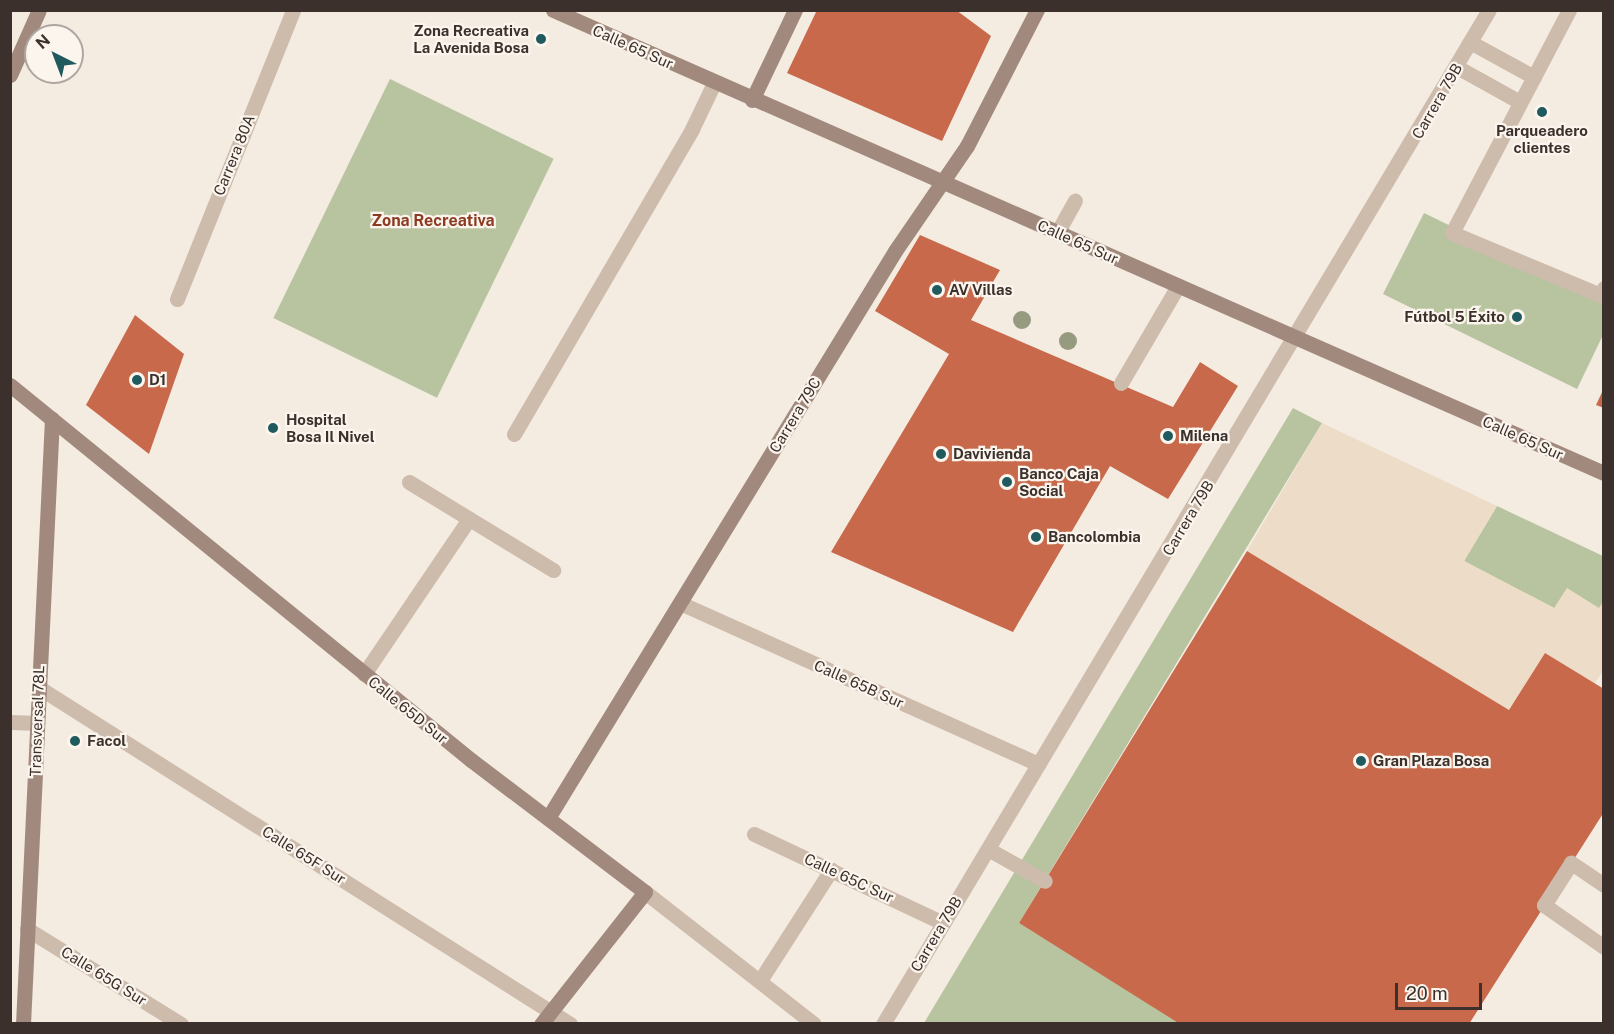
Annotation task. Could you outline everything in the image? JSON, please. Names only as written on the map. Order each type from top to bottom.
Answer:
[{"type":"street","points":[[10,75],[39,10]]},
{"type":"street","name":"Carrera 80A","points":[[177,299],[293,10]]},
{"type":"street","name":"Calle 65 Sur","points":[[553,10],[752,100],[1604,473]]},
{"type":"street","points":[[752,100],[795,10]]},
{"type":"street","name":"Carrera 79C","points":[[548,818],[895,251],[976,132],[1037,10]]},
{"type":"street","name":"Carrera 79B","points":[[883,1023],[1296,338],[1489,10]]},
{"type":"street","points":[[1569,10],[1452,233],[1600,295],[1604,288]]},
{"type":"street","points":[[1470,42],[1534,77]]},
{"type":"street","points":[[1457,67],[1520,102]]},
{"type":"street","points":[[514,434],[692,129],[714,83]]},
{"type":"street","points":[[1057,233],[1074,201]]},
{"type":"street","points":[[1121,383],[1178,286]]},
{"type":"street","name":"Calle 65D Sur","points":[[10,386],[364,674],[548,818],[761,979],[814,1023]]},
{"type":"street","name":"Transversal 78L","points":[[23,1023],[52,420]]},
{"type":"street","points":[[409,482],[553,570]]},
{"type":"street","points":[[364,674],[469,519]]},
{"type":"street","name":"Calle 65B Sur","points":[[680,603],[1039,764]]},
{"type":"street","name":"Calle 65F Sur","points":[[38,687],[570,1023]]},
{"type":"street","points":[[10,722],[37,723]]},
{"type":"street","name":"Calle 65C Sur","points":[[754,834],[943,922]]},
{"type":"street","points":[[988,849],[1045,882]]},
{"type":"street","points":[[1604,885],[1571,863],[1544,905],[1604,947]]},
{"type":"street","points":[[761,979],[831,870]]},
{"type":"street","points":[[541,1023],[645,892]]},
{"type":"street","name":"Calle 65G Sur","points":[[27,929],[181,1023]]},
{"type":"green space","points":[[390,79],[554,159],[437,398],[273,318]]},
{"type":"green space","name":"Fútbol 5 Éxito","points":[[1424,213],[1603,300],[1603,335],[1577,389],[1383,294]]},
{"type":"green space","points":[[1293,408],[1322,423],[1019,923],[1180,1023],[924,1023]]},
{"type":"green space","points":[[1497,506],[1603,556],[1603,602],[1600,608],[1554,608],[1464,561]]},
{"type":"shaded area","points":[[1322,423],[1497,506],[1464,561],[1554,608],[1567,588],[1599,608],[1603,602],[1603,671],[1594,684],[1545,653],[1509,710],[1247,551]]},
{"type":"building","points":[[817,10],[956,10],[991,36],[942,141],[787,73]]},
{"type":"building","points":[[920,235],[1000,270],[971,320],[1173,407],[1200,362],[1238,386],[1168,499],[1110,466],[1013,632],[831,552],[949,354],[875,311]]},
{"type":"building","name":"D1","points":[[135,315],[184,354],[149,454],[86,405]]},
{"type":"building","points":[[1604,388],[1604,408],[1596,405]]},
{"type":"building","name":"Gran Plaza Bosa","points":[[1247,551],[1509,710],[1545,653],[1604,689],[1604,812],[1469,1024],[1180,1024],[1019,923]]},
{"type":"place","name":"Zona Recreativa La Avenida Bosa","points":[[541,39]]},
{"type":"place","name":"Parqueadero clientes","points":[[1542,112]]},
{"type":"place","name":"AV Villas","points":[[937,290]]},
{"type":"place","name":"Fútbol 5 Éxito","points":[[1517,317]]},
{"type":"place","name":"D1","points":[[137,380]]},
{"type":"place","name":"Hospital Bosa Il Nivel","points":[[273,428]]},
{"type":"place","name":"Milena","points":[[1168,436]]},
{"type":"place","name":"Davivienda","points":[[941,454]]},
{"type":"place","name":"Banco Caja Social","points":[[1007,482]]},
{"type":"place","name":"Bancolombia","points":[[1036,537]]},
{"type":"place","name":"Facol","points":[[75,741]]},
{"type":"place","name":"Gran Plaza Bosa","points":[[1361,761]]},
{"type":"district","name":"Zona Recreativa","points":[[433,221]]}]
